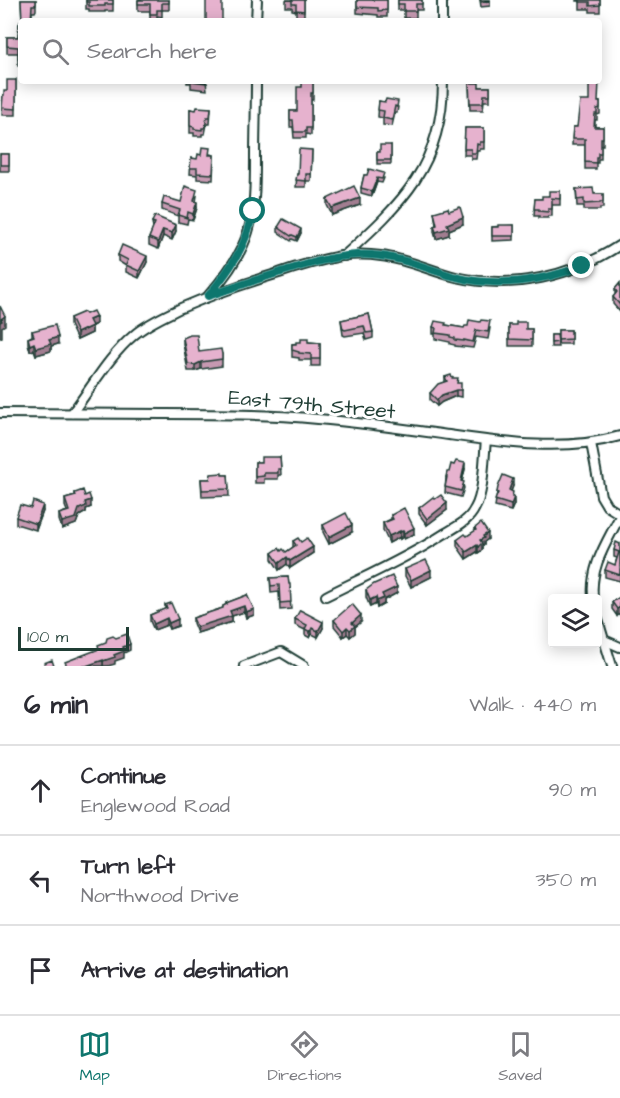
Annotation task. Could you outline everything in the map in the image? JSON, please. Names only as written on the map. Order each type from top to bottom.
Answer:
[{"type":"street","points":[[256,0],[256,18]]},
{"type":"street","points":[[442,0],[442,18]]},
{"type":"street","points":[[208,296],[219,284],[241,250],[248,233],[255,194],[256,84]]},
{"type":"street","points":[[344,256],[389,214],[410,190],[423,169],[439,124],[443,84]]},
{"type":"street","points":[[72,413],[114,356],[134,335],[155,321],[208,296],[304,265],[344,256],[382,256],[458,277],[510,282],[544,278],[573,269],[620,245]]},
{"type":"street","name":"East 79th Street","points":[[0,413],[220,414],[285,417],[348,422],[486,440],[545,444],[591,443],[620,436]]},
{"type":"street","points":[[326,596],[422,548],[469,518],[479,500],[486,440]]},
{"type":"street","points":[[591,443],[601,496],[607,506],[620,515],[593,573],[592,594]]},
{"type":"street","points":[[602,634],[612,666]]},
{"type":"street","points":[[604,640],[620,647]]},
{"type":"street","points":[[244,666],[281,652],[304,666]]},
{"type":"building","points":[[21,0],[36,0],[36,4],[32,5],[31,18],[22,18]]},
{"type":"building","points":[[86,0],[113,0],[113,4],[89,6]]},
{"type":"building","points":[[138,0],[169,0],[169,3],[162,3],[162,10],[157,10],[157,14],[150,14],[150,4],[138,4]]},
{"type":"building","points":[[206,0],[222,0],[222,18],[206,18]]},
{"type":"building","points":[[292,0],[304,0],[304,11],[296,10],[296,4],[292,4]]},
{"type":"building","points":[[357,0],[387,0],[387,10],[378,11],[378,8],[357,7]]},
{"type":"building","points":[[398,0],[422,0],[422,4],[416,4],[416,11],[404,11],[404,4],[398,4]]},
{"type":"building","points":[[580,0],[600,0],[600,5],[590,6],[590,2],[580,2]]},
{"type":"building","points":[[7,37],[18,37],[18,47],[7,46]]},
{"type":"building","points":[[7,80],[16,80],[16,109],[2,108],[4,91],[7,91]]},
{"type":"building","points":[[302,84],[313,84],[311,128],[306,128],[306,132],[294,132],[290,111],[297,111],[297,87],[302,87]]},
{"type":"building","points":[[469,84],[490,87],[490,95],[484,95],[483,103],[470,103]]},
{"type":"building","points":[[589,84],[599,84],[600,108],[595,114],[594,127],[603,127],[603,138],[601,138],[601,153],[598,153],[596,157],[596,163],[585,162],[585,139],[572,139],[573,127],[577,127],[580,101],[589,101]]},
{"type":"building","points":[[386,99],[398,101],[392,120],[383,118],[384,111],[378,110],[379,101],[385,102]]},
{"type":"building","points":[[197,107],[211,108],[210,117],[207,117],[205,128],[202,130],[190,126],[190,109],[196,110]]},
{"type":"building","points":[[465,128],[484,128],[484,142],[477,144],[476,153],[471,153],[471,149],[464,149]]},
{"type":"building","points":[[380,145],[391,145],[391,160],[377,160]]},
{"type":"building","points":[[202,147],[210,148],[209,155],[214,155],[213,174],[197,173],[197,168],[190,168],[191,158],[197,159],[198,154],[201,155]]},
{"type":"building","points":[[299,149],[312,150],[311,174],[306,174],[306,181],[296,180]]},
{"type":"building","points":[[0,154],[9,154],[9,165],[0,165]]},
{"type":"building","points":[[369,169],[384,173],[382,179],[377,178],[372,191],[361,188],[364,175],[367,175]]},
{"type":"building","points":[[185,186],[197,190],[194,201],[197,202],[193,214],[188,212],[187,218],[178,215],[180,210],[162,204],[164,197],[181,202]]},
{"type":"building","points":[[354,186],[360,198],[332,208],[327,199]]},
{"type":"building","points":[[593,188],[594,194],[603,194],[603,202],[584,204],[584,199],[577,200],[576,189]]},
{"type":"building","points":[[549,191],[560,191],[560,199],[552,198],[552,209],[548,209],[548,212],[534,209],[535,199],[549,196]]},
{"type":"building","points":[[460,207],[463,217],[447,224],[449,228],[436,232],[434,212],[448,208],[449,211]]},
{"type":"building","points":[[155,216],[176,225],[172,233],[163,230],[158,242],[149,238],[155,223],[152,222]]},
{"type":"building","points":[[283,219],[301,229],[297,237],[291,236],[278,227]]},
{"type":"building","points":[[498,225],[514,225],[514,236],[492,236],[492,227],[498,227]]},
{"type":"building","points":[[122,245],[147,256],[139,271],[126,265],[128,260],[118,255]]},
{"type":"building","points":[[620,283],[620,305],[613,297]]},
{"type":"building","points":[[0,306],[5,316],[0,322]]},
{"type":"building","points":[[93,311],[96,317],[89,320],[92,326],[77,333],[70,318]]},
{"type":"building","points":[[369,314],[373,332],[366,333],[364,326],[343,329],[341,320]]},
{"type":"building","points":[[469,320],[490,321],[488,332],[476,330],[473,342],[455,340],[450,335],[435,333],[436,328],[433,327],[435,321],[464,328],[468,326]]},
{"type":"building","points":[[516,322],[526,322],[526,329],[532,329],[532,340],[509,339],[509,325],[516,325]]},
{"type":"building","points":[[55,325],[58,337],[49,340],[51,344],[36,348],[34,343],[30,345],[28,338],[34,336],[32,331]]},
{"type":"building","points":[[558,330],[571,330],[571,339],[558,340]]},
{"type":"building","points":[[197,335],[199,352],[221,349],[222,359],[195,365],[188,364],[183,338]]},
{"type":"building","points":[[551,335],[557,335],[558,342],[551,343]]},
{"type":"building","points":[[301,339],[320,343],[320,359],[311,359],[311,354],[292,350],[292,344],[301,342]]},
{"type":"building","points":[[451,375],[452,378],[458,378],[457,383],[461,383],[461,390],[442,395],[437,400],[430,393],[438,384],[447,381],[445,377]]},
{"type":"building","points":[[261,457],[280,457],[281,469],[278,469],[278,473],[264,473],[264,476],[255,477],[255,462],[261,462]]},
{"type":"building","points":[[456,461],[465,463],[461,491],[445,487],[447,472],[451,464],[454,465]]},
{"type":"building","points":[[222,473],[222,475],[228,475],[229,489],[202,490],[201,479],[210,479],[211,474]]},
{"type":"building","points":[[503,475],[513,479],[509,490],[513,492],[512,497],[514,497],[511,505],[495,500]]},
{"type":"building","points":[[83,490],[85,496],[89,494],[91,500],[85,502],[86,506],[79,509],[76,518],[62,522],[59,514],[69,511],[65,499],[76,496],[75,493]]},
{"type":"building","points":[[441,495],[447,503],[427,519],[419,508],[433,497],[435,499]]},
{"type":"building","points":[[33,501],[43,505],[36,524],[16,517],[20,505],[31,508]]},
{"type":"building","points":[[404,508],[414,528],[389,536],[383,523],[393,519],[391,515]]},
{"type":"building","points":[[346,513],[352,525],[329,537],[323,525]]},
{"type":"building","points":[[481,523],[488,533],[480,540],[482,543],[478,547],[477,545],[466,552],[457,540],[476,530],[475,528]]},
{"type":"building","points":[[298,538],[301,542],[307,538],[313,547],[290,561],[287,557],[279,563],[272,553],[279,548],[286,552],[296,545],[293,541]]},
{"type":"building","points":[[616,542],[620,544],[620,575],[605,570],[608,562],[615,565],[619,552],[614,550]]},
{"type":"building","points":[[426,560],[431,570],[411,580],[405,569]]},
{"type":"building","points":[[392,576],[397,587],[382,594],[384,598],[377,601],[376,597],[370,600],[366,590]]},
{"type":"building","points":[[288,577],[291,602],[280,603],[279,585],[271,586],[270,578]]},
{"type":"building","points":[[247,595],[254,609],[246,612],[244,606],[230,611],[232,616],[197,627],[193,618],[223,608],[226,603]]},
{"type":"building","points":[[620,597],[620,607],[617,609],[612,602]]},
{"type":"building","points":[[171,603],[178,619],[169,623],[167,618],[154,624],[150,615],[167,608],[165,605]]},
{"type":"building","points":[[352,604],[361,615],[352,623],[355,626],[350,630],[347,627],[343,631],[334,620]]},
{"type":"building","points":[[300,610],[323,622],[318,631],[312,628],[310,632],[305,629],[307,625],[295,619]]},
{"type":"building","points":[[127,634],[130,644],[123,647],[124,651],[114,655],[115,657],[86,666],[67,666],[65,662],[99,649],[98,645],[106,642],[107,638]]},
{"type":"building","points":[[52,660],[54,666],[45,666],[44,663]]},
{"type":"route","points":[[253,211],[241,250],[219,284],[208,296],[304,265],[330,258],[355,255],[393,258],[458,277],[490,282],[536,279],[582,266]]}]
